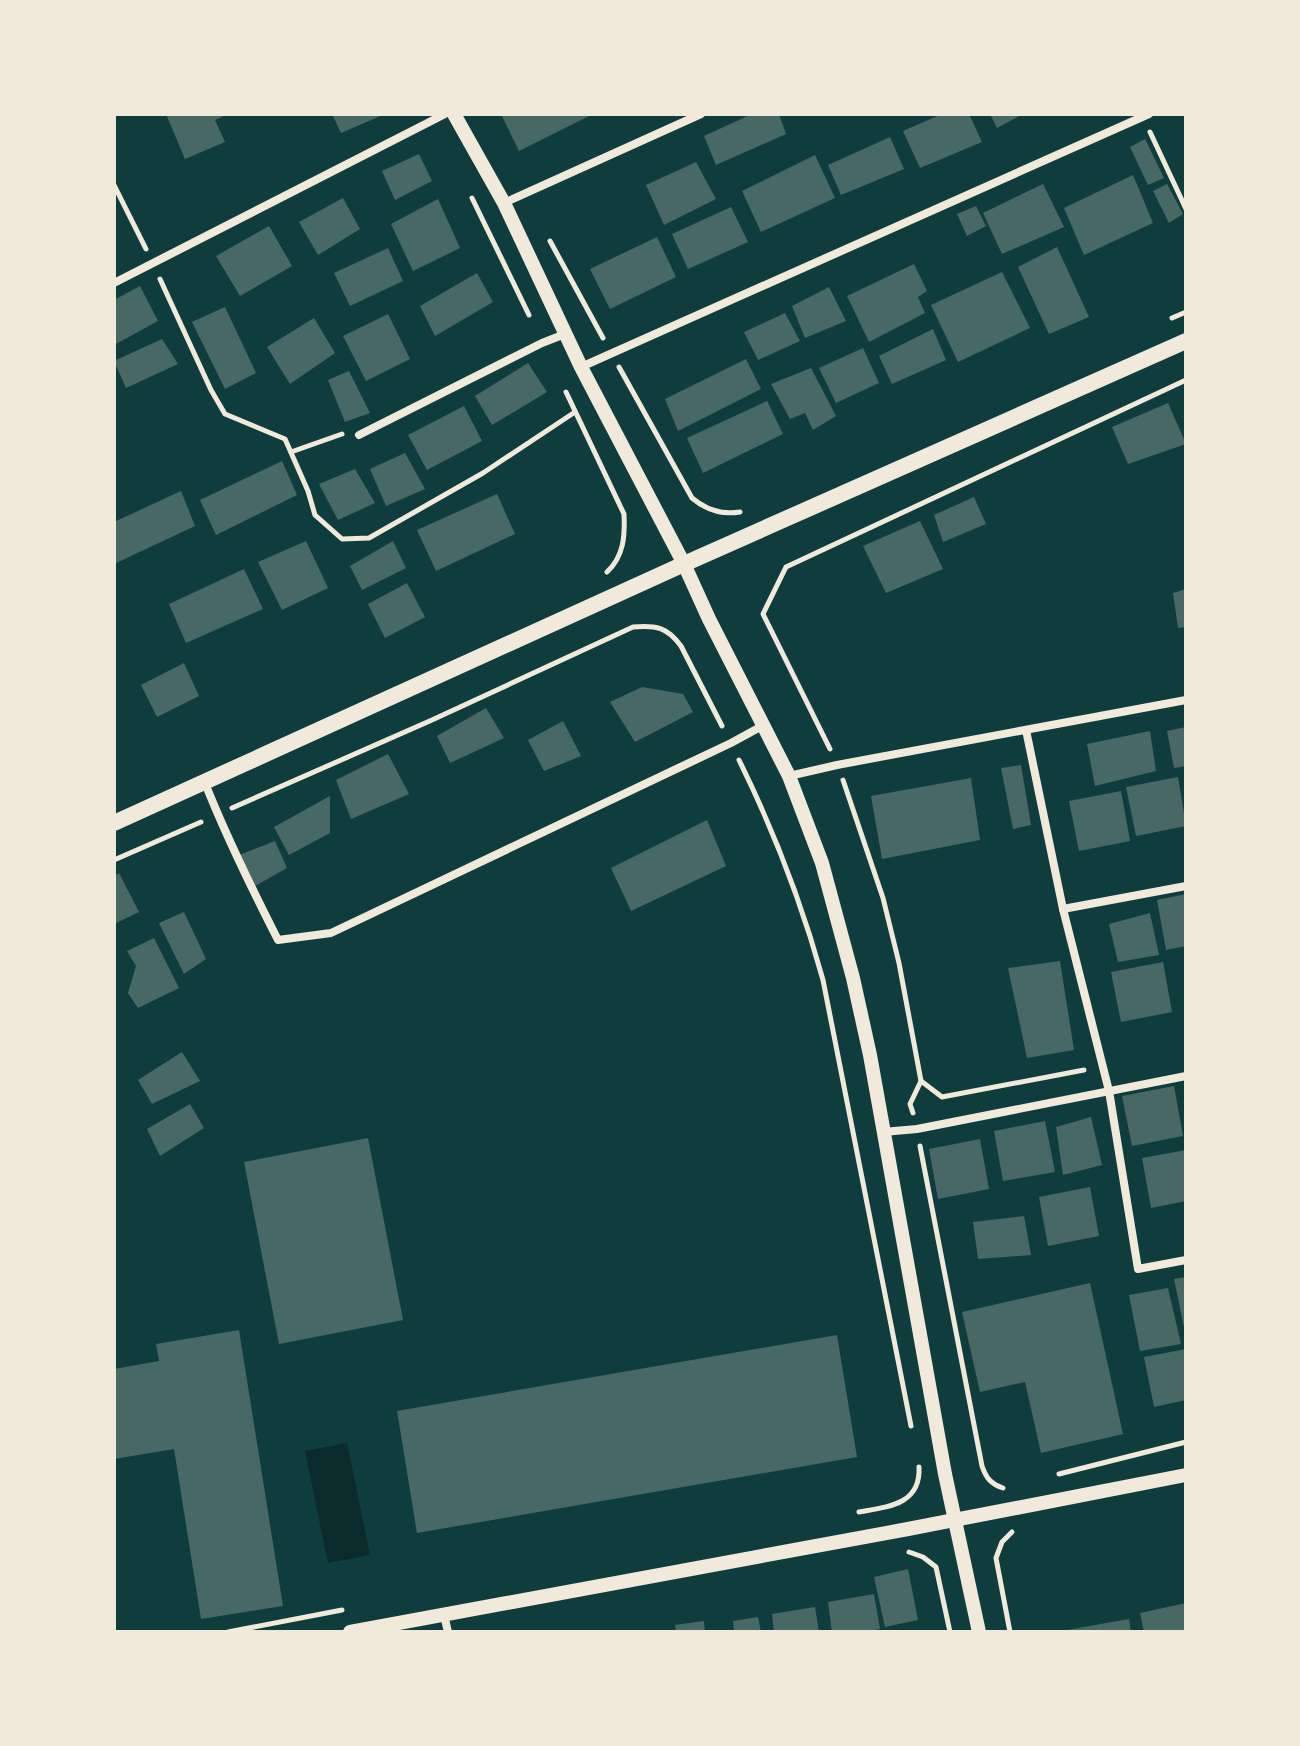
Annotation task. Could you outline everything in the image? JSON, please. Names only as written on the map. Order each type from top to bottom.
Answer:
[{"type":"main road","points":[[114,823],[684,564],[1186,341]]},
{"type":"street","points":[[114,283],[445,114]]},
{"type":"street","points":[[454,114],[504,203],[581,367],[764,725],[789,776],[822,863],[870,1055],[954,1519],[979,1632]]},
{"type":"street","points":[[504,203],[701,114]]},
{"type":"street","points":[[581,367],[1146,115]]},
{"type":"street","points":[[359,435],[565,334]]},
{"type":"street","points":[[789,776],[1186,700]]},
{"type":"street","points":[[204,782],[278,940],[331,933],[764,725]]},
{"type":"street","points":[[1026,730],[1063,909],[1109,1091],[1138,1269],[1186,1260]]},
{"type":"street","points":[[1063,909],[1186,886]]},
{"type":"street","points":[[882,1132],[917,1129],[1186,1076]]},
{"type":"street","points":[[350,1632],[1186,1475]]},
{"type":"street","points":[[444,1615],[448,1632]]},
{"type":"path","points":[[1146,115],[1186,209]]},
{"type":"path","points":[[114,185],[225,414],[285,439],[315,515],[342,539],[369,538],[483,473],[575,412]]},
{"type":"path","points":[[467,186],[542,343]]},
{"type":"path","points":[[549,240],[598,329]]},
{"type":"path","points":[[1172,319],[1186,312]]},
{"type":"path","points":[[622,372],[692,498],[702,507],[716,511],[730,514],[747,511]]},
{"type":"path","points":[[824,735],[763,614],[786,567],[1186,380]]},
{"type":"path","points":[[562,384],[624,514],[625,534],[621,553],[603,575]]},
{"type":"path","points":[[291,452],[343,433],[359,435]]},
{"type":"path","points":[[114,860],[432,720],[633,627],[660,628],[673,634],[755,793],[808,926],[823,980],[913,1437]]},
{"type":"path","points":[[921,1081],[942,1097],[1084,1069]]},
{"type":"path","points":[[1049,1477],[1186,1442]]},
{"type":"path","points":[[848,1514],[896,1504],[908,1498],[920,1479],[919,1467]]},
{"type":"path","points":[[1010,1632],[996,1558],[1002,1542],[1021,1528]]},
{"type":"path","points":[[228,1632],[351,1609]]},
{"type":"water","points":[[347,1443],[370,1555],[328,1563],[305,1451]]},
{"type":"building","points":[[166,114],[228,114],[215,120],[225,142],[185,159]]},
{"type":"building","points":[[332,114],[385,114],[341,133]]},
{"type":"building","points":[[501,114],[593,114],[519,151]]},
{"type":"building","points":[[752,114],[779,114],[786,134],[716,165],[704,136]]},
{"type":"building","points":[[942,114],[969,114],[982,142],[920,168],[903,131]]},
{"type":"building","points":[[990,114],[1023,114],[997,128]]},
{"type":"building","points":[[890,137],[904,169],[841,195],[828,165]]},
{"type":"building","points":[[1145,139],[1164,178],[1148,185],[1130,147]]},
{"type":"building","points":[[419,154],[432,181],[395,200],[382,171]]},
{"type":"building","points":[[815,155],[835,198],[761,232],[742,191]]},
{"type":"building","points":[[696,162],[716,199],[664,225],[646,185]]},
{"type":"building","points":[[1133,175],[1153,223],[1084,255],[1064,208]]},
{"type":"building","points":[[1043,184],[1064,227],[1002,254],[983,213]]},
{"type":"building","points":[[1167,184],[1183,214],[1169,223],[1153,191]]},
{"type":"building","points":[[343,198],[360,229],[318,255],[299,222]]},
{"type":"building","points":[[438,199],[460,248],[413,271],[391,224]]},
{"type":"building","points":[[976,206],[986,226],[967,236],[957,214]]},
{"type":"building","points":[[731,207],[748,242],[688,269],[672,234]]},
{"type":"building","points":[[269,226],[292,266],[240,296],[216,256]]},
{"type":"building","points":[[657,237],[676,277],[610,309],[590,269]]},
{"type":"building","points":[[1057,247],[1089,317],[1049,334],[1018,267]]},
{"type":"building","points":[[388,248],[403,281],[350,306],[334,273]]},
{"type":"building","points":[[914,264],[927,291],[918,297],[925,313],[869,342],[847,296]]},
{"type":"building","points":[[1002,272],[1030,328],[958,362],[931,305]]},
{"type":"building","points":[[477,273],[493,302],[435,336],[420,306]]},
{"type":"building","points":[[140,286],[158,321],[114,345],[114,300]]},
{"type":"building","points":[[829,287],[846,321],[805,338],[792,306]]},
{"type":"building","points":[[225,307],[256,373],[225,389],[192,322]]},
{"type":"building","points":[[785,313],[800,341],[758,360],[744,332]]},
{"type":"building","points":[[388,314],[410,359],[366,381],[343,336]]},
{"type":"building","points":[[314,318],[335,353],[290,384],[267,347]]},
{"type":"building","points":[[933,329],[946,360],[892,384],[879,356]]},
{"type":"building","points":[[162,339],[178,364],[126,388],[114,361]]},
{"type":"building","points":[[863,348],[879,383],[836,403],[819,368]]},
{"type":"building","points":[[746,359],[761,389],[678,431],[665,399]]},
{"type":"building","points":[[528,363],[547,392],[492,425],[475,396]]},
{"type":"building","points":[[811,368],[836,416],[813,430],[805,413],[790,419],[771,384]]},
{"type":"building","points":[[349,371],[370,413],[345,422],[328,380]]},
{"type":"building","points":[[767,401],[783,434],[703,473],[687,438]]},
{"type":"building","points":[[1168,403],[1186,444],[1128,464],[1112,427]]},
{"type":"building","points":[[464,406],[482,441],[427,470],[408,435]]},
{"type":"building","points":[[405,453],[425,489],[386,506],[370,469]]},
{"type":"building","points":[[282,461],[297,495],[216,535],[200,500]]},
{"type":"building","points":[[355,469],[375,503],[338,520],[319,484]]},
{"type":"building","points":[[181,491],[195,526],[114,564],[114,522]]},
{"type":"building","points":[[497,494],[515,534],[436,571],[417,530]]},
{"type":"building","points":[[974,497],[986,524],[943,542],[934,515]]},
{"type":"building","points":[[920,521],[943,569],[886,593],[863,546]]},
{"type":"building","points":[[306,541],[328,588],[282,610],[258,562]]},
{"type":"building","points":[[393,541],[406,568],[362,590],[350,566]]},
{"type":"building","points":[[244,569],[263,609],[186,643],[169,604]]},
{"type":"building","points":[[407,583],[425,617],[385,638],[368,604]]},
{"type":"building","points":[[1186,589],[1186,627],[1178,628],[1173,593]]},
{"type":"building","points":[[184,663],[199,696],[157,717],[141,685]]},
{"type":"building","points":[[642,687],[683,694],[693,712],[635,742],[610,702]]},
{"type":"building","points":[[486,708],[504,738],[450,763],[437,736]]},
{"type":"building","points":[[563,721],[581,756],[544,771],[528,740]]},
{"type":"building","points":[[1186,727],[1186,766],[1174,768],[1167,731]]},
{"type":"building","points":[[1150,731],[1156,771],[1095,786],[1087,744]]},
{"type":"building","points":[[388,754],[409,794],[351,819],[336,780]]},
{"type":"building","points":[[1021,765],[1031,825],[1013,829],[1001,768]]},
{"type":"building","points":[[1178,777],[1186,826],[1136,836],[1126,787]]},
{"type":"building","points":[[971,778],[980,840],[882,859],[871,796]]},
{"type":"building","points":[[1121,791],[1130,841],[1079,851],[1069,801]]},
{"type":"building","points":[[330,796],[330,833],[289,855],[274,827]]},
{"type":"building","points":[[707,820],[726,866],[631,911],[611,868]]},
{"type":"building","points":[[275,841],[287,868],[255,886],[239,855]]},
{"type":"building","points":[[119,873],[139,912],[116,923],[114,876]]},
{"type":"building","points":[[1186,894],[1186,946],[1166,950],[1157,900]]},
{"type":"building","points":[[184,912],[206,959],[184,974],[159,923]]},
{"type":"building","points":[[1150,913],[1159,955],[1118,962],[1109,924]]},
{"type":"building","points":[[154,938],[179,988],[138,1008],[128,993],[136,966],[127,951]]},
{"type":"building","points":[[1060,961],[1074,1050],[1027,1058],[1008,968]]},
{"type":"building","points":[[1163,962],[1172,1012],[1121,1022],[1111,972]]},
{"type":"building","points":[[182,1052],[200,1081],[152,1104],[138,1080]]},
{"type":"building","points":[[1174,1086],[1183,1136],[1132,1146],[1122,1096]]},
{"type":"building","points":[[190,1104],[204,1128],[160,1156],[147,1129]]},
{"type":"building","points":[[1091,1117],[1102,1165],[1063,1175],[1056,1127]]},
{"type":"building","points":[[1045,1121],[1055,1172],[1003,1181],[994,1131]]},
{"type":"building","points":[[368,1138],[403,1320],[279,1344],[244,1162]]},
{"type":"building","points":[[980,1139],[989,1189],[938,1199],[929,1149]]},
{"type":"building","points":[[1186,1150],[1186,1201],[1151,1208],[1142,1158]]},
{"type":"building","points":[[1090,1187],[1099,1236],[1048,1246],[1039,1197]]},
{"type":"building","points":[[1024,1216],[1031,1255],[978,1259],[973,1222]]},
{"type":"building","points":[[1186,1277],[1186,1332],[1185,1332],[1174,1279]]},
{"type":"building","points":[[1090,1283],[1123,1434],[1041,1453],[1025,1382],[980,1392],[962,1312]]},
{"type":"building","points":[[1168,1288],[1181,1344],[1140,1351],[1129,1295]]},
{"type":"building","points":[[239,1330],[283,1606],[201,1619],[174,1449],[114,1459],[114,1369],[159,1361],[156,1344]]},
{"type":"building","points":[[837,1335],[857,1457],[417,1533],[397,1411]]},
{"type":"building","points":[[1186,1349],[1186,1400],[1154,1407],[1144,1357]]},
{"type":"building","points":[[908,1569],[918,1620],[885,1627],[874,1577]]},
{"type":"building","points":[[874,1594],[880,1629],[832,1632],[828,1602]]},
{"type":"building","points":[[1186,1603],[1186,1632],[1144,1632],[1140,1613]]},
{"type":"building","points":[[815,1607],[819,1632],[774,1632],[772,1614]]},
{"type":"building","points":[[758,1617],[761,1632],[734,1632],[733,1621]]},
{"type":"building","points":[[1129,1619],[1131,1632],[1067,1632],[1067,1630]]},
{"type":"building","points":[[704,1621],[705,1632],[676,1632],[675,1625]]}]
